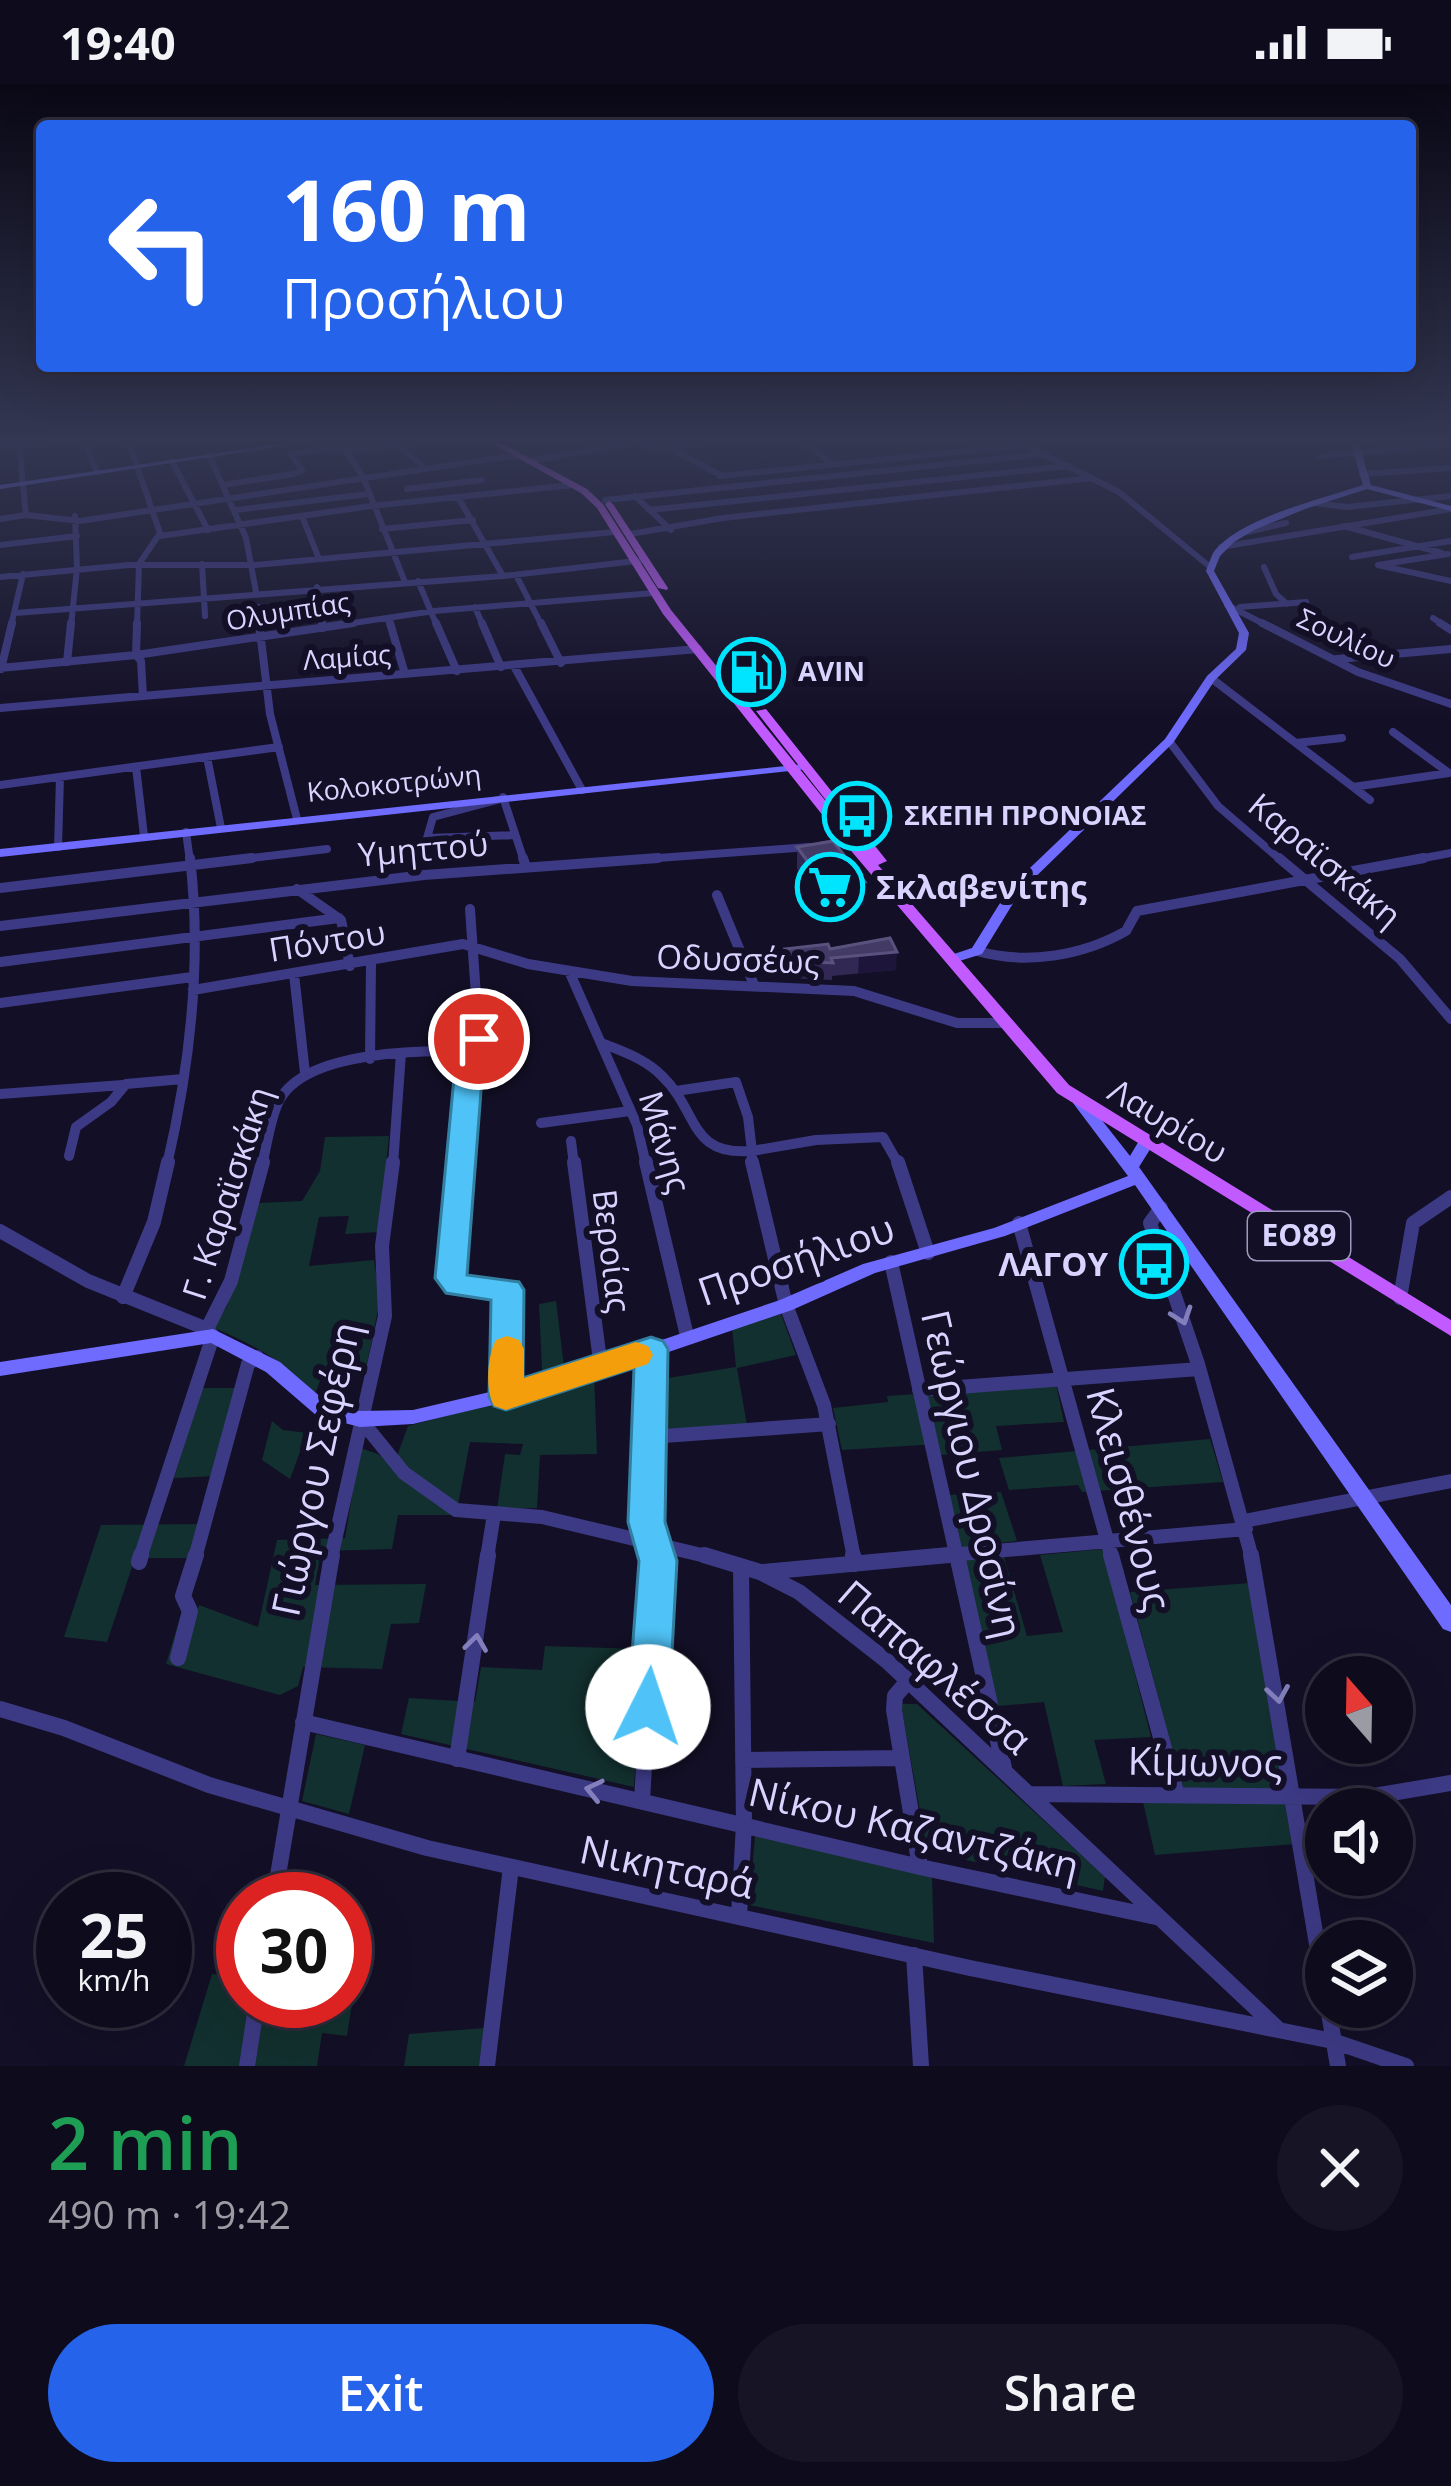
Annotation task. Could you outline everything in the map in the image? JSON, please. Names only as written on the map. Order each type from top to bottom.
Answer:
[{"type":"main road","name":"Λαυρίου","points":[[618,535],[800,768],[852,843],[1038,1064],[1081,1103],[1451,1329]]},
{"type":"main road","name":"Λαυρίου","points":[[630,535],[654,593],[698,650],[866,840],[906,902]]},
{"type":"street","points":[[142,696],[141,661],[136,655],[140,564],[164,535]]},
{"type":"street","points":[[245,535],[255,565],[256,592]]},
{"type":"street","points":[[310,535],[319,559]]},
{"type":"street","points":[[385,535],[406,582]]},
{"type":"street","points":[[481,535],[503,576]]},
{"type":"street","points":[[0,577],[140,564],[255,565],[577,535]]},
{"type":"street","points":[[977,951],[1015,890],[1169,741],[1211,678],[1246,639],[1209,566],[1173,535]]},
{"type":"street","points":[[1209,566],[1221,547],[1241,535]]},
{"type":"street","points":[[1221,547],[1287,535]]},
{"type":"street","points":[[1379,535],[1450,555]]},
{"type":"street","points":[[0,545],[77,536],[75,608],[67,662]]},
{"type":"street","points":[[1352,557],[1451,541]]},
{"type":"street","points":[[1450,555],[1378,565],[1451,581]]},
{"type":"street","points":[[14,613],[516,575],[639,561]]},
{"type":"street","points":[[202,565],[205,616]]},
{"type":"street","points":[[1264,567],[1276,594],[1287,604]]},
{"type":"street","points":[[0,669],[23,574]]},
{"type":"street","points":[[516,575],[561,664]]},
{"type":"street","points":[[418,581],[458,671]]},
{"type":"street","points":[[316,587],[323,628]]},
{"type":"street","name":"Ολυμπίας","points":[[0,669],[136,655],[434,611],[654,593]]},
{"type":"street","points":[[1232,606],[1306,602]]},
{"type":"street","name":"Σουλίου","points":[[1232,606],[1334,660],[1451,704]]},
{"type":"street","points":[[259,607],[258,638],[266,686],[297,819]]},
{"type":"street","points":[[476,607],[501,668]]},
{"type":"street","points":[[1451,615],[1433,618],[1451,630]]},
{"type":"street","points":[[389,618],[405,674]]},
{"type":"street","points":[[1334,660],[1451,649]]},
{"type":"street","name":"Λαμίας","points":[[0,708],[698,650]]},
{"type":"street","points":[[514,666],[582,790]]},
{"type":"street","points":[[1211,678],[1370,800]]},
{"type":"street","points":[[1353,787],[1449,773],[1393,732]]},
{"type":"street","points":[[1296,743],[1342,738]]},
{"type":"street","name":"Καραϊσκάκη","points":[[1169,741],[1207,795],[1306,882],[1343,906],[1451,1018]]},
{"type":"street","points":[[0,785],[280,747]]},
{"type":"street","points":[[207,758],[221,828]]},
{"type":"street","points":[[136,767],[144,836]]},
{"type":"street","name":"Κολοκοτρώνη","points":[[0,853],[800,768]]},
{"type":"street","points":[[58,847],[60,777]]},
{"type":"street","points":[[514,835],[431,840],[426,830],[433,817],[501,797],[526,867]]},
{"type":"street","points":[[416,806],[433,817]]},
{"type":"street","points":[[123,1297],[163,1192],[183,1079],[192,984],[191,865],[186,832]]},
{"type":"street","points":[[835,845],[852,843]]},
{"type":"street","name":"Υμηττού","points":[[0,926],[297,889],[817,847]]},
{"type":"street","points":[[0,888],[327,849]]},
{"type":"street","points":[[953,959],[977,951],[1003,959],[1075,950],[1126,934],[1137,911],[1451,853]]},
{"type":"street","points":[[1438,855],[1451,864]]},
{"type":"street","points":[[297,889],[339,918],[350,966]]},
{"type":"street","points":[[717,895],[754,985]]},
{"type":"street","points":[[470,909],[478,1032],[468,1078],[451,1281],[508,1290],[506,1397]]},
{"type":"street","points":[[0,962],[339,918]]},
{"type":"street","name":"Οδυσσέως","points":[[469,944],[528,964],[569,971],[671,985],[854,991],[957,1023],[1005,1023]]},
{"type":"street","name":"Πόντου","points":[[0,1003],[294,974],[370,963],[429,946],[469,944]]},
{"type":"street","points":[[370,963],[370,1059]]},
{"type":"street","name":"Μάνης","points":[[569,971],[630,1111],[686,1336]]},
{"type":"street","points":[[294,974],[305,1073]]},
{"type":"street","points":[[602,1043],[646,1064],[676,1091],[710,1148],[729,1156],[816,1140],[883,1137],[894,1149],[928,1252]]},
{"type":"street","name":"Γ. Καραϊσκάκη","points":[[140,1562],[210,1333],[231,1281],[279,1101],[288,1085],[305,1073],[400,1053],[476,1052]]},
{"type":"street","name":"Γιώργου Σεφέρη","points":[[278,1872],[360,1419],[385,1316],[382,1246],[395,1148],[400,1053]]},
{"type":"street","points":[[0,1094],[183,1079]]},
{"type":"street","points":[[676,1091],[736,1082],[748,1118],[752,1174],[786,1305],[829,1424],[855,1564]]},
{"type":"street","points":[[69,1156],[76,1127],[111,1102],[126,1084]]},
{"type":"street","points":[[1081,1103],[1161,1208],[1451,1622]]},
{"type":"street","points":[[541,1123],[630,1111]]},
{"type":"street","name":"Βεροίας","points":[[571,1141],[601,1368]]},
{"type":"street","points":[[1134,1173],[1146,1143]]},
{"type":"street","name":"Προσήλιου","points":[[210,1333],[256,1357],[324,1411],[360,1419],[413,1417],[506,1397],[601,1368],[786,1305],[891,1262],[1019,1223],[1134,1173]]},
{"type":"street","points":[[1400,1298],[1413,1223],[1451,1197]]},
{"type":"street","points":[[1161,1208],[1150,1223],[1245,1525],[1314,1920]]},
{"type":"street","name":"Κλεισθένους","points":[[1019,1223],[1176,1792]]},
{"type":"street","points":[[0,1231],[123,1297],[210,1333]]},
{"type":"street","name":"Γεώργιου Δροσίνη","points":[[891,1262],[1005,1771]]},
{"type":"street","points":[[0,1370],[210,1333]]},
{"type":"street","points":[[643,1801],[658,1561],[646,1522],[651,1349]]},
{"type":"street","points":[[178,1658],[190,1611],[183,1596],[219,1482],[248,1364],[256,1357]]},
{"type":"street","points":[[919,1390],[1199,1369]]},
{"type":"street","name":"Παπαφλέσσα","points":[[360,1419],[377,1445],[412,1480],[457,1510],[542,1517],[651,1540],[760,1572],[822,1608],[1005,1771],[1279,2029]]},
{"type":"street","points":[[650,1437],[829,1424]]},
{"type":"street","points":[[760,1572],[1107,1542],[1245,1525],[1451,1480]]},
{"type":"street","points":[[457,1759],[494,1514]]},
{"type":"street","points":[[739,1916],[744,1825],[741,1567]]},
{"type":"street","points":[[908,1682],[895,1696],[920,1867]]},
{"type":"street","name":"Νικηταρά","points":[[0,1709],[288,1809],[511,1867],[1333,2041],[1406,2066]]},
{"type":"street","name":"Νίκου Καζαντζάκη","points":[[303,1722],[920,1867],[1159,1918]]},
{"type":"street","points":[[743,1760],[902,1758]]},
{"type":"street","name":"Κίμωνος","points":[[1029,1794],[1367,1797],[1451,1784]]},
{"type":"street","points":[[487,2066],[511,1867]]},
{"type":"street","points":[[914,1955],[921,2066]]},
{"type":"street","points":[[247,2066],[253,2028]]},
{"type":"street","points":[[1331,2028],[1338,2066]]},
{"type":"green space","points":[[389,1136],[379,1232],[345,1234],[349,1216],[319,1217],[309,1266],[374,1260],[380,1300],[365,1374],[324,1370],[315,1394],[269,1355],[214,1328],[227,1306],[258,1203],[302,1201],[320,1171],[325,1137]]},
{"type":"green space","points":[[556,1301],[566,1383],[594,1374],[597,1454],[540,1455],[537,1508],[497,1509],[505,1454],[520,1455],[523,1444],[470,1442],[456,1515],[398,1515],[392,1549],[321,1551],[315,1585],[426,1584],[419,1623],[391,1624],[382,1669],[303,1667],[298,1686],[280,1695],[166,1664],[182,1611],[196,1617],[199,1605],[258,1627],[277,1540],[345,1538],[360,1448],[378,1454],[393,1467],[408,1426],[543,1391],[539,1304]]},
{"type":"green space","points":[[781,1314],[796,1355],[737,1368],[747,1425],[657,1432],[656,1380],[736,1367],[732,1328]]},
{"type":"green space","points":[[1056,1384],[1064,1422],[996,1426],[1002,1450],[940,1455],[938,1444],[842,1450],[833,1408],[888,1402],[887,1396]]},
{"type":"green space","points":[[202,1388],[237,1388],[216,1476],[174,1478]]},
{"type":"green space","points":[[272,1421],[283,1430],[307,1433],[290,1479],[262,1460]]},
{"type":"green space","points":[[1210,1439],[1223,1482],[1082,1492],[1078,1485],[1009,1490],[999,1458]]},
{"type":"green space","points":[[1001,1492],[1017,1541],[1000,1543],[1027,1636],[1063,1632],[1040,1555],[1103,1549],[1151,1737],[1094,1740],[1106,1784],[1063,1786],[1044,1702],[998,1706],[949,1495]]},
{"type":"green space","points":[[200,1524],[190,1558],[135,1558],[107,1642],[64,1637],[101,1525]]},
{"type":"green space","points":[[1251,1583],[1296,1844],[1155,1855],[1143,1802],[1186,1800],[1130,1592]]},
{"type":"green space","points":[[545,1646],[642,1649],[634,1787],[401,1734],[409,1698],[475,1702],[481,1667],[542,1670]]},
{"type":"green space","points":[[901,1704],[917,1704],[1105,1877],[1103,1891],[927,1851]]},
{"type":"green space","points":[[316,1734],[365,1745],[349,1814],[302,1801]]},
{"type":"green space","points":[[755,1836],[932,1876],[934,1943],[749,1905]]},
{"type":"green space","points":[[212,1974],[216,1974],[216,2028],[348,2028],[347,2036],[322,2033],[317,2066],[184,2066]]},
{"type":"green space","points":[[484,2028],[479,2066],[404,2066],[409,2034]]},
{"type":"building","points":[[833,841],[865,882],[828,889],[797,847]]},
{"type":"building","points":[[890,938],[897,952],[831,958],[833,963],[790,961],[785,949],[828,944],[830,949]]},
{"type":"slow traffic","points":[[507,1349],[506,1397],[636,1355]]},
{"type":"place","name":"AVIN","points":[[751,672]]},
{"type":"place","name":"ΣΚΕΠΗ ΠΡΟΝΟΙΑΣ","points":[[857,816]]},
{"type":"place","name":"Σκλαβενίτης","points":[[830,887]]},
{"type":"place","name":"ΛΑΓΟΥ","points":[[1154,1264]]},
{"type":"route","points":[[479,1039],[468,1078],[451,1278],[458,1285],[508,1290],[506,1397],[651,1349],[646,1522],[658,1561],[648,1707]]}]
